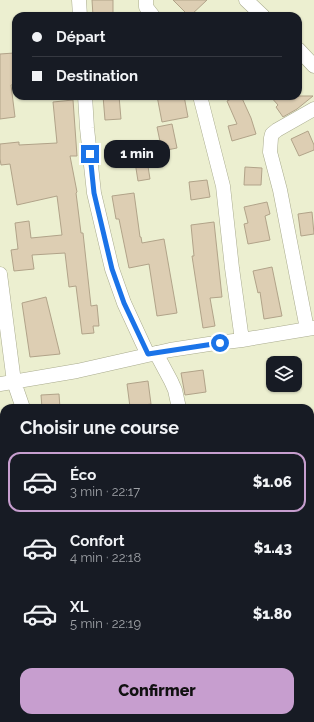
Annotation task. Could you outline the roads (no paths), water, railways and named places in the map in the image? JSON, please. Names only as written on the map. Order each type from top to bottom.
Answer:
[{"type":"street","points":[[79,0],[80,12]]},
{"type":"street","points":[[146,0],[146,7],[150,12]]},
{"type":"street","points":[[246,0],[259,12]]},
{"type":"street","points":[[302,53],[314,66]]},
{"type":"street","points":[[85,100],[94,193],[112,269],[124,303],[152,354],[171,381],[178,404]]},
{"type":"street","points":[[201,100],[223,186],[242,340]]},
{"type":"street","points":[[0,384],[77,371],[152,354],[311,329],[269,144],[272,134],[277,130],[314,109]]},
{"type":"street","points":[[0,274],[14,382],[22,404]]}]
